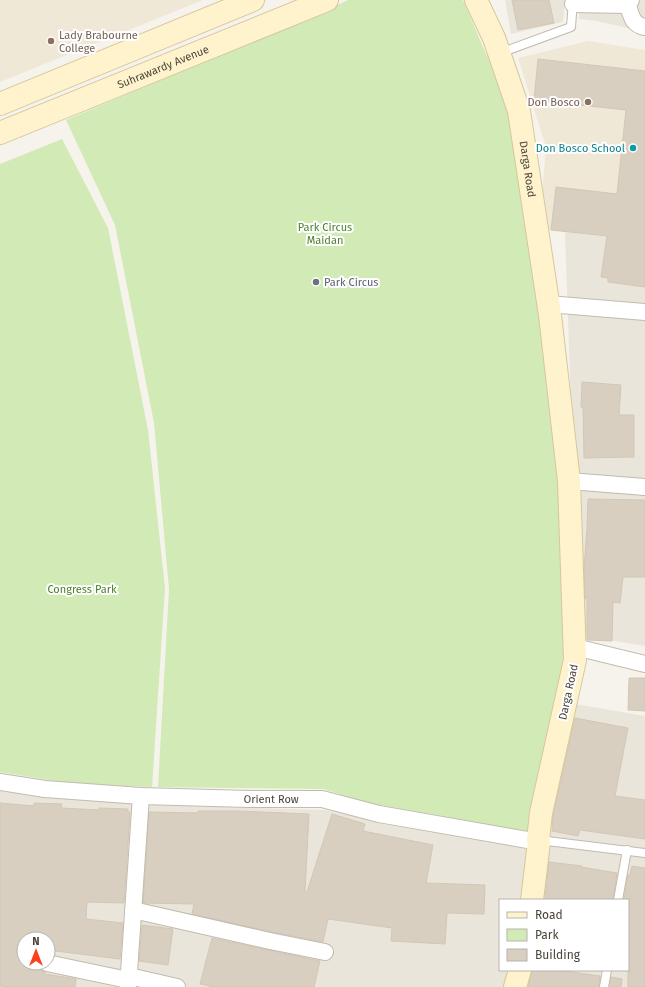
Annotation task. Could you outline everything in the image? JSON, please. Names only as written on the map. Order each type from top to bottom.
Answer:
[{"type":"main road","points":[[0,104],[253,0]]},
{"type":"main road","name":"Suhrawardy Avenue","points":[[0,133],[327,0]]},
{"type":"main road","name":"Darga Road","points":[[476,0],[497,46],[519,111],[548,304],[568,481],[575,660],[541,813],[532,899]]},
{"type":"main road","name":"Darga Road","points":[[490,0],[497,46]]},
{"type":"main road","points":[[515,987],[520,971]]},
{"type":"street","points":[[573,2],[629,2],[631,17],[635,22],[645,27]]},
{"type":"street","points":[[548,304],[645,312]]},
{"type":"street","points":[[568,481],[645,487]]},
{"type":"street","points":[[575,647],[645,664]]},
{"type":"street","name":"Orient Row","points":[[0,782],[45,790],[141,796],[249,799],[322,799],[379,814],[538,841]]},
{"type":"street","points":[[128,981],[141,796]]},
{"type":"street","points":[[133,910],[270,942],[325,952]]},
{"type":"street","points":[[56,965],[128,981],[177,987]]},
{"type":"lane","points":[[497,46],[571,27],[573,2]]},
{"type":"lane","points":[[538,841],[645,853]]},
{"type":"lane","points":[[618,899],[627,850]]},
{"type":"lane","points":[[604,987],[607,971]]},
{"type":"shaded area","name":"Lady Brabourne College","points":[[0,0],[203,0],[0,82]]},
{"type":"shaded area","points":[[505,0],[565,0],[563,22],[511,34]]},
{"type":"shaded area","points":[[580,0],[645,0],[645,32],[597,21],[579,19]]},
{"type":"shaded area","name":"Don Bosco","points":[[588,41],[645,50],[645,240],[539,229],[546,147],[518,58]]},
{"type":"shaded area","points":[[565,232],[645,241],[645,646],[579,635]]},
{"type":"shaded area","points":[[569,703],[645,716],[645,987],[516,987],[521,971],[629,971],[629,899],[531,899]]},
{"type":"shaded area","points":[[0,790],[38,795],[151,805],[325,810],[528,845],[525,899],[499,899],[499,971],[517,971],[511,987],[0,987]]},
{"type":"green space","name":"Park Circus Maidan","points":[[348,0],[463,0],[514,120],[569,491],[566,659],[528,832],[386,809],[324,789],[158,787],[169,589],[154,423],[115,225],[66,120]]},
{"type":"green space","name":"Congress Park","points":[[62,139],[108,228],[148,430],[165,588],[152,787],[73,784],[0,772],[0,164]]},
{"type":"building","points":[[512,0],[549,0],[554,23],[518,30]]},
{"type":"building","name":"Don Bosco School","points":[[538,59],[645,71],[645,287],[608,282],[608,278],[601,277],[607,236],[551,230],[556,187],[617,194],[626,110],[534,100]]},
{"type":"building","points":[[582,382],[621,385],[619,415],[634,415],[634,457],[584,458],[583,407],[581,407]]},
{"type":"building","points":[[588,499],[645,500],[645,577],[623,577],[620,603],[613,602],[612,641],[587,640],[587,599],[585,598],[584,569]]},
{"type":"building","points":[[629,678],[645,678],[645,711],[628,710]]},
{"type":"building","points":[[575,718],[628,728],[615,796],[645,800],[645,839],[580,830],[578,836],[552,831],[553,815]]},
{"type":"building","points":[[0,803],[34,806],[34,803],[62,804],[61,808],[99,810],[99,808],[128,809],[128,812],[130,812],[124,903],[87,902],[86,919],[123,923],[120,959],[56,951],[56,931],[16,931],[16,971],[43,971],[45,974],[76,979],[75,987],[0,986]]},
{"type":"building","points":[[198,811],[309,814],[305,892],[307,892],[332,814],[365,824],[363,831],[433,845],[426,883],[485,885],[484,914],[447,913],[445,944],[391,941],[392,928],[328,919],[323,942],[192,914],[194,904],[143,903],[149,812],[198,813]]},
{"type":"building","points":[[549,862],[582,866],[581,867],[617,873],[613,899],[545,899]]},
{"type":"building","points":[[632,866],[645,868],[645,987],[628,987],[629,899],[624,899],[628,875],[630,875]]},
{"type":"building","points":[[142,925],[173,929],[168,965],[139,961]]},
{"type":"building","points":[[212,938],[320,961],[314,987],[214,987],[200,984]]},
{"type":"building","points":[[532,971],[564,971],[600,976],[599,987],[528,987]]},
{"type":"building","points":[[611,977],[622,979],[621,987],[610,987]]},
{"type":"place","name":"Lady Brabourne College","points":[[51,41]]},
{"type":"place","name":"Don Bosco","points":[[588,102]]},
{"type":"place","name":"Don Bosco School","points":[[633,148]]},
{"type":"place","name":"Park Circus","points":[[316,282]]}]
